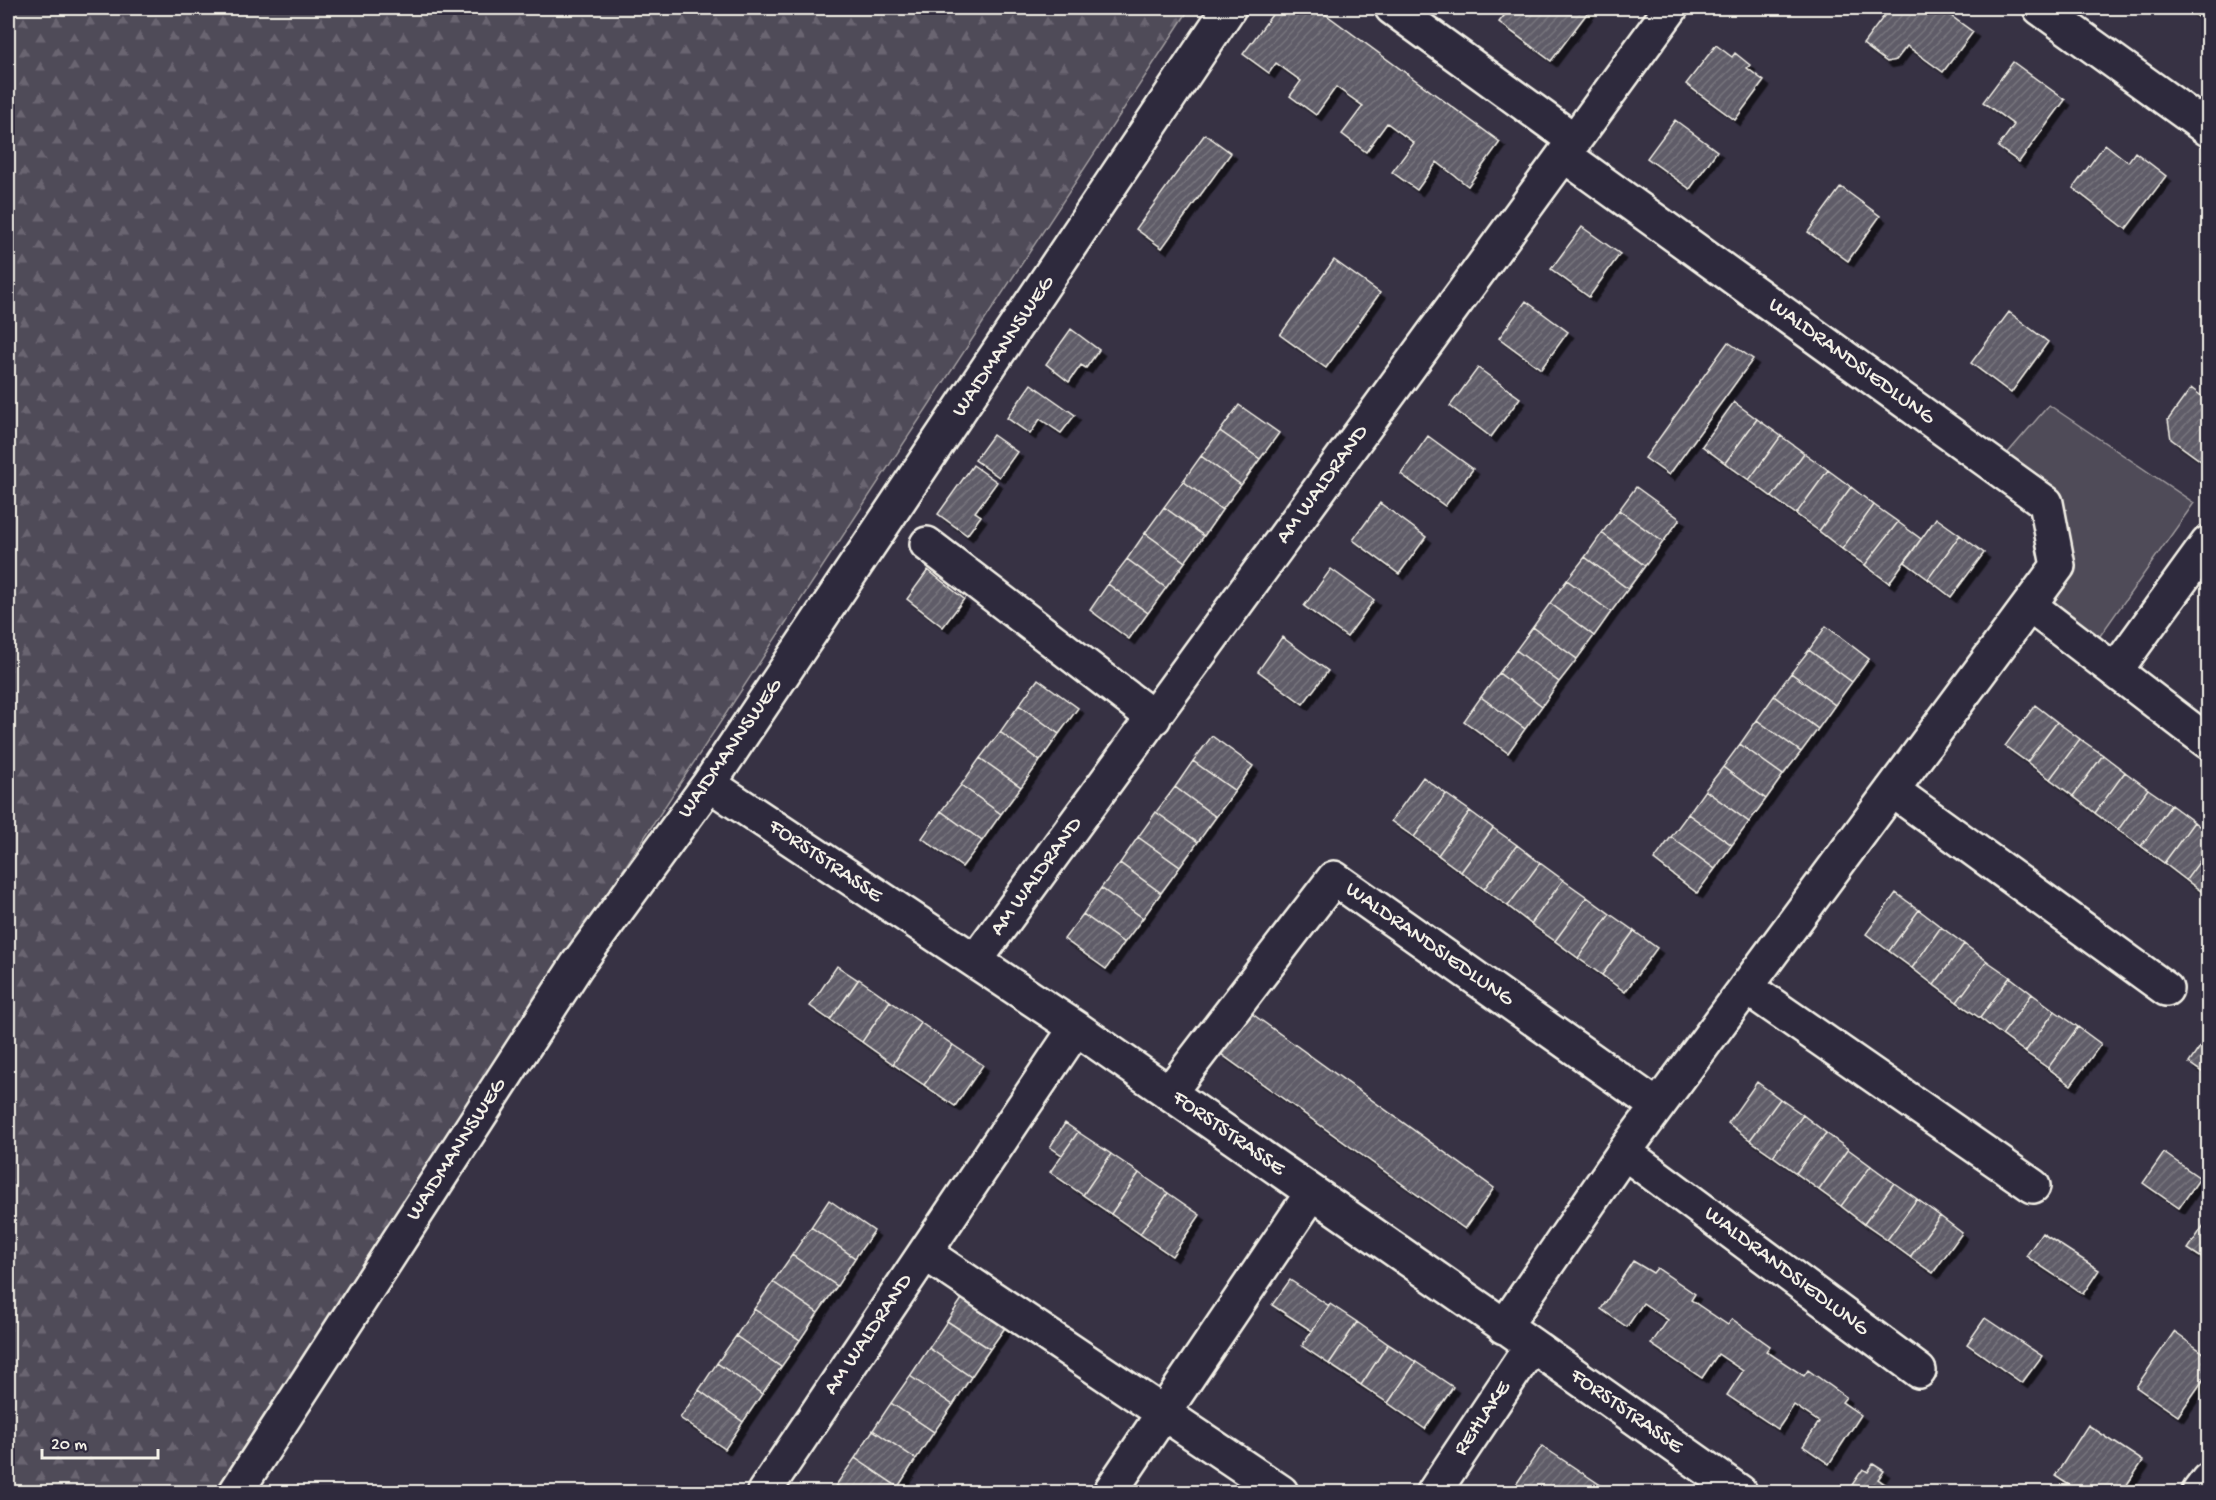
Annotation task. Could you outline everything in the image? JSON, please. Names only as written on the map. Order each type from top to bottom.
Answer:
[{"type":"street","name":"WAIDMANNSWEG","points":[[236,1492],[577,965],[709,784],[1229,8]]},
{"type":"street","name":"WALDRANDSIEDLUNG","points":[[1392,8],[1569,147],[2046,503],[2058,566],[1657,1106],[1504,1327]]},
{"type":"street","name":"AM WALDRAND","points":[[975,962],[1671,8]]},
{"type":"street","points":[[2040,8],[2208,129]]},
{"type":"street","points":[[2115,671],[2208,543]]},
{"type":"street","points":[[927,544],[1154,718]]},
{"type":"street","points":[[2029,605],[2208,742]]},
{"type":"street","name":"FORSTSTRASSE","points":[[709,784],[1076,1028],[1740,1492]]},
{"type":"street","points":[[1892,790],[2166,989]]},
{"type":"street","name":"WALDRANDSIEDLUNG","points":[[1168,1092],[1334,878],[1657,1106]]},
{"type":"street","points":[[1746,987],[2033,1186]]},
{"type":"street","name":"AM WALDRAND","points":[[764,1492],[1076,1028]]},
{"type":"street","name":"WALDRANDSIEDLUNG","points":[[1624,1152],[1919,1371]]},
{"type":"street","points":[[1110,1492],[1312,1193]]},
{"type":"street","points":[[925,1253],[1281,1492]]},
{"type":"street","name":"REHLAKE","points":[[1434,1492],[1532,1345]]},
{"type":"street","points":[[2199,1492],[2208,1480]]},
{"type":"green space","points":[[8,8],[1190,8],[214,1492],[8,1492]]},
{"type":"green space","points":[[2049,405],[2194,503],[2095,643],[2045,604],[2070,568],[2062,498],[2006,455]]},
{"type":"building","points":[[1277,8],[1317,8],[1500,142],[1468,186],[1437,162],[1417,190],[1392,172],[1414,143],[1387,123],[1366,152],[1342,134],[1363,106],[1336,87],[1316,115],[1290,96],[1301,81],[1276,63],[1269,73],[1243,54]]},
{"type":"building","points":[[1510,8],[1591,8],[1551,61],[1499,22]]},
{"type":"building","points":[[1890,8],[1940,8],[1973,32],[1943,72],[1907,46],[1896,60],[1887,62],[1863,44]]},
{"type":"building","points":[[2208,8],[2208,24],[2189,10]]},
{"type":"building","points":[[1716,45],[1732,57],[1735,53],[1750,65],[1747,68],[1764,81],[1735,120],[1686,84]]},
{"type":"building","points":[[2013,62],[2065,100],[2019,162],[1998,147],[2014,125],[1983,102]]},
{"type":"building","points":[[1675,120],[1717,151],[1690,189],[1647,158]]},
{"type":"building","points":[[1205,134],[1231,153],[1162,248],[1136,229]]},
{"type":"building","points":[[2105,144],[2128,162],[2135,152],[2166,176],[2126,229],[2073,188]]},
{"type":"building","points":[[1841,187],[1880,216],[1848,261],[1808,232]]},
{"type":"building","points":[[1582,227],[1620,254],[1589,297],[1551,269]]},
{"type":"building","points":[[1334,260],[1380,293],[1326,368],[1280,335]]},
{"type":"building","points":[[1526,301],[1568,332],[1541,369],[1499,338]]},
{"type":"building","points":[[2009,312],[2048,342],[2011,393],[1971,363]]},
{"type":"building","points":[[1071,329],[1099,350],[1086,368],[1081,365],[1069,382],[1046,364]]},
{"type":"building","points":[[1728,342],[1753,359],[1669,475],[1645,458]]},
{"type":"building","points":[[1478,368],[1520,398],[1491,437],[1450,406]]},
{"type":"building","points":[[1031,384],[1075,415],[1061,433],[1040,419],[1030,434],[1007,418]]},
{"type":"building","points":[[2191,388],[2208,401],[2208,466],[2171,439],[2168,420]]},
{"type":"building","points":[[1734,402],[1757,419],[1725,463],[1702,446]]},
{"type":"building","points":[[1239,405],[1279,433],[1260,459],[1220,431]]},
{"type":"building","points":[[1757,419],[1781,436],[1749,480],[1725,463]]},
{"type":"building","points":[[1220,431],[1260,459],[1241,485],[1201,456]]},
{"type":"building","points":[[993,435],[1017,452],[999,477],[975,460]]},
{"type":"building","points":[[1428,436],[1473,469],[1445,506],[1401,474]]},
{"type":"building","points":[[1781,436],[1804,453],[1772,497],[1749,480]]},
{"type":"building","points":[[1804,453],[1828,470],[1796,514],[1772,497]]},
{"type":"building","points":[[1201,456],[1241,485],[1222,510],[1183,481]]},
{"type":"building","points":[[973,465],[997,482],[975,512],[981,516],[967,535],[938,514]]},
{"type":"building","points":[[1828,470],[1851,487],[1819,531],[1796,514]]},
{"type":"building","points":[[1183,481],[1222,510],[1204,536],[1164,507]]},
{"type":"building","points":[[1636,487],[1680,519],[1663,542],[1619,510]]},
{"type":"building","points":[[1851,487],[1874,505],[1842,549],[1819,531]]},
{"type":"building","points":[[1380,503],[1426,537],[1399,574],[1353,540]]},
{"type":"building","points":[[1874,505],[1898,522],[1865,565],[1842,549]]},
{"type":"building","points":[[1164,507],[1204,536],[1185,562],[1145,533]]},
{"type":"building","points":[[1619,510],[1663,542],[1645,566],[1602,533]]},
{"type":"building","points":[[1936,518],[1960,535],[1928,579],[1905,562]]},
{"type":"building","points":[[1898,522],[1921,539],[1889,583],[1865,565]]},
{"type":"building","points":[[1145,533],[1185,562],[1166,588],[1127,559]]},
{"type":"building","points":[[1602,533],[1645,566],[1628,589],[1585,557]]},
{"type":"building","points":[[1960,535],[1984,553],[1951,597],[1928,579]]},
{"type":"building","points":[[1585,557],[1628,589],[1611,612],[1567,580]]},
{"type":"building","points":[[1127,559],[1166,588],[1148,613],[1108,584]]},
{"type":"building","points":[[1331,569],[1374,600],[1347,637],[1304,606]]},
{"type":"building","points":[[928,570],[964,599],[943,627],[907,599]]},
{"type":"building","points":[[1567,580],[1611,612],[1594,636],[1550,603]]},
{"type":"building","points":[[1108,584],[1148,613],[1129,639],[1090,610]]},
{"type":"building","points":[[1550,603],[1594,636],[1577,659],[1533,627]]},
{"type":"building","points":[[1826,626],[1869,659],[1852,682],[1809,650]]},
{"type":"building","points":[[1533,627],[1577,659],[1559,682],[1516,650]]},
{"type":"building","points":[[1282,637],[1328,671],[1303,704],[1258,671]]},
{"type":"building","points":[[1516,650],[1559,682],[1542,706],[1499,673]]},
{"type":"building","points":[[1809,650],[1852,682],[1835,705],[1791,673]]},
{"type":"building","points":[[1499,673],[1542,706],[1525,729],[1481,697]]},
{"type":"building","points":[[1791,673],[1835,705],[1818,729],[1774,696]]},
{"type":"building","points":[[1038,679],[1078,708],[1059,734],[1019,705]]},
{"type":"building","points":[[1774,696],[1818,729],[1801,752],[1757,720]]},
{"type":"building","points":[[1481,697],[1525,729],[1508,753],[1464,721]]},
{"type":"building","points":[[1019,705],[1059,734],[1040,761],[1000,732]]},
{"type":"building","points":[[2035,705],[2057,722],[2027,762],[2005,746]]},
{"type":"building","points":[[1757,720],[1801,752],[1783,775],[1740,744]]},
{"type":"building","points":[[2057,722],[2080,739],[2050,779],[2027,762]]},
{"type":"building","points":[[1000,732],[1040,761],[1021,787],[980,758]]},
{"type":"building","points":[[1212,736],[1253,766],[1235,791],[1193,761]]},
{"type":"building","points":[[2080,739],[2103,755],[2073,796],[2050,779]]},
{"type":"building","points":[[1740,744],[1783,775],[1766,799],[1723,767]]},
{"type":"building","points":[[2103,755],[2125,772],[2095,813],[2073,796]]},
{"type":"building","points":[[980,758],[1021,787],[1001,814],[961,785]]},
{"type":"building","points":[[1193,761],[1235,791],[1216,817],[1175,787]]},
{"type":"building","points":[[1723,767],[1766,799],[1749,822],[1705,790]]},
{"type":"building","points":[[2125,772],[2148,789],[2118,830],[2095,813]]},
{"type":"building","points":[[1423,777],[1446,794],[1414,837],[1391,821]]},
{"type":"building","points":[[961,785],[1001,814],[982,841],[941,811]]},
{"type":"building","points":[[1175,787],[1216,817],[1198,842],[1156,812]]},
{"type":"building","points":[[2148,789],[2171,805],[2141,846],[2118,830]]},
{"type":"building","points":[[1705,790],[1749,822],[1732,845],[1688,814]]},
{"type":"building","points":[[1446,794],[1470,811],[1438,855],[1414,837]]},
{"type":"building","points":[[2171,805],[2194,822],[2164,863],[2141,846]]},
{"type":"building","points":[[941,811],[982,841],[962,867],[922,838]]},
{"type":"building","points":[[1470,811],[1493,828],[1461,872],[1438,855]]},
{"type":"building","points":[[1156,812],[1198,842],[1180,867],[1138,837]]},
{"type":"building","points":[[1688,814],[1732,845],[1715,869],[1671,837]]},
{"type":"building","points":[[2194,822],[2208,833],[2208,850],[2186,880],[2164,863]]},
{"type":"building","points":[[1493,828],[1517,845],[1484,889],[1461,872]]},
{"type":"building","points":[[1138,837],[1180,867],[1161,893],[1120,863]]},
{"type":"building","points":[[1671,837],[1715,869],[1697,893],[1654,860]]},
{"type":"building","points":[[1517,845],[1540,863],[1508,906],[1484,889]]},
{"type":"building","points":[[2208,850],[2208,896],[2186,880]]},
{"type":"building","points":[[1120,863],[1161,893],[1143,918],[1101,888]]},
{"type":"building","points":[[1540,863],[1563,880],[1531,924],[1508,906]]},
{"type":"building","points":[[1563,880],[1587,897],[1555,941],[1531,924]]},
{"type":"building","points":[[1101,888],[1143,918],[1124,943],[1083,914]]},
{"type":"building","points":[[1896,893],[1919,910],[1889,951],[1866,934]]},
{"type":"building","points":[[1587,897],[1610,914],[1578,958],[1555,941]]},
{"type":"building","points":[[1919,910],[1941,927],[1912,968],[1889,951]]},
{"type":"building","points":[[1083,914],[1124,943],[1106,969],[1064,939]]},
{"type":"building","points":[[1610,914],[1634,931],[1602,975],[1578,958]]},
{"type":"building","points":[[1941,927],[1964,944],[1934,985],[1912,968]]},
{"type":"building","points":[[1634,931],[1657,948],[1625,992],[1602,975]]},
{"type":"building","points":[[1964,944],[1987,961],[1957,1002],[1934,985]]},
{"type":"building","points":[[1987,961],[2010,977],[1980,1018],[1957,1002]]},
{"type":"building","points":[[837,966],[858,980],[830,1020],[810,1006]]},
{"type":"building","points":[[2010,977],[2032,994],[2002,1035],[1980,1018]]},
{"type":"building","points":[[859,979],[890,1001],[862,1042],[830,1020]]},
{"type":"building","points":[[2032,994],[2055,1011],[2025,1052],[2002,1035]]},
{"type":"building","points":[[890,1001],[921,1023],[893,1064],[862,1042]]},
{"type":"building","points":[[2055,1011],[2078,1027],[2048,1068],[2025,1052]]},
{"type":"building","points":[[1251,1013],[1494,1188],[1465,1229],[1221,1054]]},
{"type":"building","points":[[921,1023],[953,1045],[924,1085],[893,1064]]},
{"type":"building","points":[[2078,1027],[2101,1044],[2071,1085],[2048,1068]]},
{"type":"building","points":[[2204,1041],[2208,1045],[2208,1076],[2189,1063]]},
{"type":"building","points":[[953,1045],[983,1065],[955,1106],[924,1085]]},
{"type":"building","points":[[1757,1082],[1780,1099],[1750,1140],[1728,1123]]},
{"type":"building","points":[[1780,1099],[1803,1115],[1773,1156],[1750,1140]]},
{"type":"building","points":[[1803,1115],[1826,1133],[1796,1173],[1773,1156]]},
{"type":"building","points":[[1065,1123],[1078,1132],[1062,1155],[1050,1147]]},
{"type":"building","points":[[1078,1132],[1111,1154],[1083,1195],[1050,1172]]},
{"type":"building","points":[[1826,1133],[1848,1149],[1819,1190],[1796,1173]]},
{"type":"building","points":[[1848,1149],[1871,1166],[1841,1206],[1819,1190]]},
{"type":"building","points":[[2164,1153],[2200,1178],[2179,1208],[2143,1183]]},
{"type":"building","points":[[1111,1154],[1139,1173],[1111,1214],[1083,1195]]},
{"type":"building","points":[[1871,1166],[1894,1183],[1864,1224],[1841,1206]]},
{"type":"building","points":[[1139,1173],[1168,1193],[1140,1234],[1111,1214]]},
{"type":"building","points":[[1894,1183],[1917,1199],[1887,1240],[1864,1224]]},
{"type":"building","points":[[1168,1193],[1200,1215],[1172,1256],[1140,1234]]},
{"type":"building","points":[[1917,1199],[1940,1216],[1910,1257],[1887,1240]]},
{"type":"building","points":[[829,1200],[874,1231],[855,1258],[811,1227]]},
{"type":"building","points":[[1940,1216],[1962,1233],[1933,1273],[1910,1257]]},
{"type":"building","points":[[2208,1219],[2208,1262],[2188,1249]]},
{"type":"building","points":[[811,1227],[855,1258],[837,1286],[792,1255]]},
{"type":"building","points":[[2042,1233],[2099,1270],[2083,1294],[2026,1256]]},
{"type":"building","points":[[792,1255],[837,1286],[818,1313],[773,1282]]},
{"type":"building","points":[[1633,1261],[1653,1273],[1657,1268],[1695,1294],[1691,1300],[1728,1325],[1732,1319],[1770,1346],[1766,1351],[1804,1376],[1808,1370],[1846,1397],[1842,1402],[1861,1415],[1829,1464],[1803,1446],[1819,1422],[1794,1405],[1778,1429],[1727,1395],[1743,1371],[1718,1354],[1702,1378],[1651,1344],[1668,1320],[1643,1303],[1627,1327],[1601,1309]]},
{"type":"building","points":[[1290,1280],[1329,1306],[1312,1331],[1272,1305]]},
{"type":"building","points":[[773,1282],[818,1313],[800,1340],[754,1309]]},
{"type":"building","points":[[966,1293],[1009,1322],[990,1349],[947,1321]]},
{"type":"building","points":[[1330,1304],[1357,1322],[1329,1364],[1302,1346]]},
{"type":"building","points":[[754,1309],[800,1340],[781,1367],[736,1336]]},
{"type":"building","points":[[1985,1318],[2042,1356],[2022,1383],[1967,1344]]},
{"type":"building","points":[[947,1321],[990,1349],[971,1377],[929,1348]]},
{"type":"building","points":[[1357,1322],[1388,1344],[1361,1385],[1329,1364]]},
{"type":"building","points":[[2174,1332],[2208,1356],[2208,1373],[2178,1416],[2136,1387]]},
{"type":"building","points":[[736,1336],[781,1367],[762,1394],[717,1363]]},
{"type":"building","points":[[1388,1344],[1416,1362],[1388,1403],[1361,1385]]},
{"type":"building","points":[[929,1348],[971,1377],[953,1405],[910,1376]]},
{"type":"building","points":[[1416,1362],[1453,1387],[1425,1429],[1388,1403]]},
{"type":"building","points":[[717,1363],[762,1394],[743,1422],[699,1390]]},
{"type":"building","points":[[910,1376],[953,1405],[934,1432],[891,1403]]},
{"type":"building","points":[[699,1390],[743,1422],[725,1449],[680,1418]]},
{"type":"building","points":[[891,1403],[934,1432],[916,1459],[873,1430]]},
{"type":"building","points":[[2088,1425],[2143,1461],[2122,1492],[2080,1492],[2055,1476]]},
{"type":"building","points":[[873,1430],[916,1459],[898,1487],[855,1458]]},
{"type":"building","points":[[1542,1446],[1611,1492],[1511,1492]]},
{"type":"building","points":[[855,1458],[898,1487],[894,1492],[847,1492],[836,1485]]},
{"type":"building","points":[[1873,1464],[1884,1471],[1878,1479],[1896,1492],[1847,1492],[1863,1469],[1868,1472]]},
{"type":"building","points":[[836,1485],[847,1492],[831,1492]]}]
